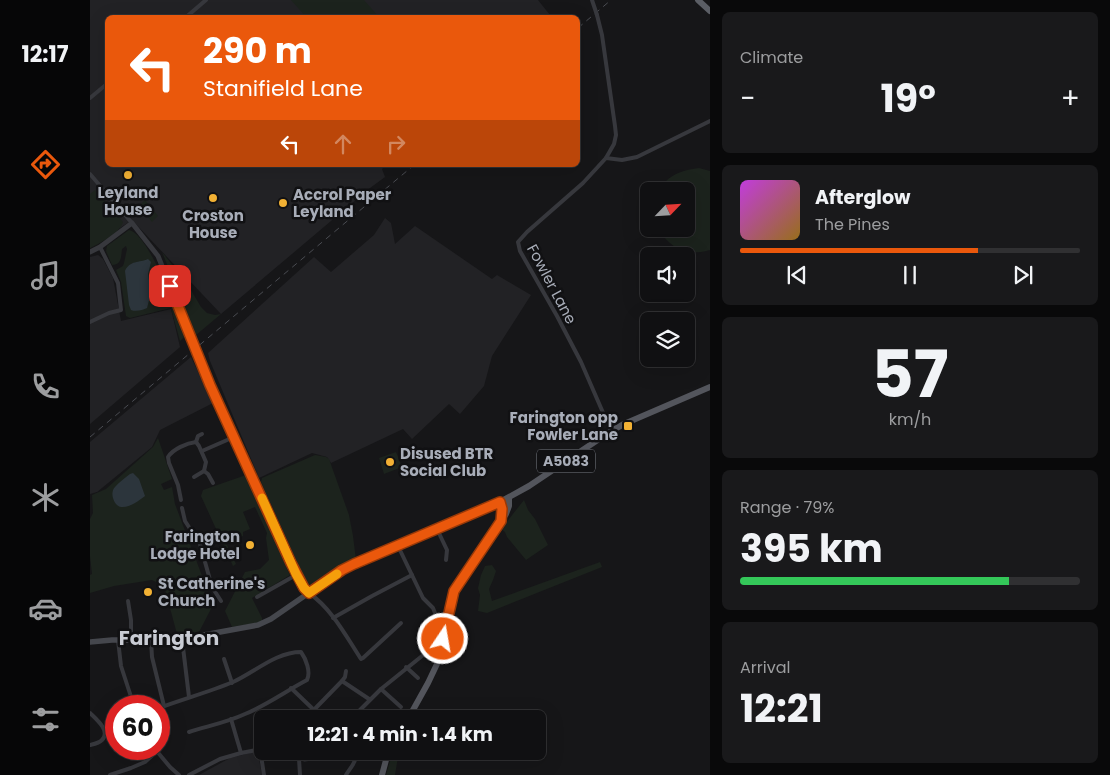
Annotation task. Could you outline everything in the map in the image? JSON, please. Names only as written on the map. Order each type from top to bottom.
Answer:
[{"type":"highway","points":[[698,0],[710,11]]},
{"type":"main road","name":"A5083","points":[[500,502],[611,431],[710,387]]},
{"type":"main road","points":[[413,710],[437,664],[454,591],[508,510],[509,498]]},
{"type":"main road","points":[[90,642],[182,639],[258,625],[271,619],[342,570],[500,502],[502,509],[501,521]]},
{"type":"main road","points":[[382,775],[386,760]]},
{"type":"street","points":[[188,15],[206,0]]},
{"type":"street","name":"Fowler Lane","points":[[592,0],[602,35],[616,135],[614,144],[606,158],[583,183],[518,242],[520,251],[581,362],[611,431]]},
{"type":"street","points":[[90,98],[105,86]]},
{"type":"street","points":[[606,158],[622,160],[637,157],[710,121]]},
{"type":"street","points":[[90,174],[158,256],[197,353],[304,588],[315,597],[333,618],[361,659],[401,623]]},
{"type":"street","points":[[90,252],[100,247],[132,223]]},
{"type":"street","points":[[90,322],[109,313],[121,310],[116,278],[100,247]]},
{"type":"street","points":[[196,442],[198,436],[202,434]]},
{"type":"street","points":[[202,451],[234,436]]},
{"type":"street","points":[[181,500],[168,457],[171,452],[191,442],[196,442]]},
{"type":"street","points":[[194,477],[204,471],[206,462],[196,442]]},
{"type":"street","points":[[204,471],[213,483]]},
{"type":"street","points":[[171,483],[176,481]]},
{"type":"street","points":[[182,508],[185,521],[197,539],[212,587],[221,602]]},
{"type":"street","points":[[437,530],[447,550],[446,560]]},
{"type":"street","points":[[193,542],[197,539]]},
{"type":"street","points":[[360,710],[380,689],[422,656],[433,643],[437,624],[435,613],[433,608],[423,598],[398,546]]},
{"type":"street","points":[[257,597],[296,574]]},
{"type":"street","points":[[333,618],[412,576]]},
{"type":"street","points":[[128,601],[131,620],[131,640]]},
{"type":"street","points":[[182,639],[189,697]]},
{"type":"street","points":[[118,640],[121,666],[130,695]]},
{"type":"street","points":[[151,640],[152,657],[161,695]]},
{"type":"street","points":[[170,704],[232,682],[278,657],[301,652],[309,678],[263,706],[244,715],[189,732]]},
{"type":"street","points":[[224,659],[232,682]]},
{"type":"street","points":[[406,668],[418,678]]},
{"type":"street","points":[[291,688],[314,710],[342,681],[346,671]]},
{"type":"street","points":[[342,681],[370,700]]},
{"type":"street","points":[[380,689],[401,707]]},
{"type":"street","points":[[90,712],[104,728],[105,732],[103,739],[90,745]]},
{"type":"street","points":[[231,719],[241,753]]},
{"type":"street","points":[[189,775],[220,759],[254,750]]},
{"type":"street","points":[[110,775],[147,760]]},
{"type":"street","points":[[164,760],[179,775]]},
{"type":"street","points":[[262,760],[264,775]]},
{"type":"street","points":[[299,760],[300,775]]},
{"type":"street","points":[[346,775],[356,760]]},
{"type":"shaded area","points":[[90,0],[538,0],[550,15],[105,15],[105,167],[384,167],[382,169],[385,177],[221,314],[132,220],[90,248]]},
{"type":"shaded area","points":[[291,0],[364,0],[377,15],[304,15]]},
{"type":"shaded area","points":[[699,168],[710,171],[710,250],[702,252],[695,252],[695,247],[676,247],[665,238],[695,238],[695,182],[665,182],[676,174]]},
{"type":"shaded area","points":[[95,190],[123,222],[114,234],[90,248],[90,194]]},
{"type":"shaded area","points":[[145,200],[158,216],[152,222],[139,206]]},
{"type":"shaded area","points":[[385,218],[391,223],[395,244],[415,226],[492,279],[497,275],[531,295],[492,356],[484,386],[460,414],[449,404],[412,439],[403,429],[331,463],[327,457],[312,453],[259,478],[208,353],[314,257],[331,272],[374,235]]},
{"type":"shaded area","points":[[129,230],[137,235],[146,246],[162,276],[186,335],[180,341],[171,308],[130,318],[126,316],[121,282],[116,270],[123,266],[127,249],[126,246],[122,249],[119,262],[115,265],[112,265],[106,251],[107,246]]},
{"type":"shaded area","points":[[162,252],[188,285],[201,307],[207,313],[221,314],[196,335]]},
{"type":"shaded area","points":[[98,255],[103,259],[113,278],[121,321],[171,309],[180,347],[90,424],[90,257]]},
{"type":"shaded area","points":[[148,259],[151,262],[148,274],[151,293],[147,308],[137,311],[131,310],[125,271],[132,263]]},
{"type":"shaded area","points":[[191,357],[213,403],[160,430],[152,447],[97,492],[90,494],[90,442]]},
{"type":"shaded area","points":[[158,438],[172,479],[161,484],[164,490],[172,487],[175,504],[213,605],[199,632],[177,634],[164,586],[152,580],[114,586],[90,593],[90,575],[92,574],[90,519],[93,513],[92,495],[106,489],[153,447]]},
{"type":"shaded area","name":"Disused BTR Social Club","points":[[396,452],[402,467],[384,474],[379,458]]},
{"type":"shaded area","points":[[315,455],[329,459],[349,515],[356,560],[314,586],[308,585],[304,578],[261,482],[262,478]]},
{"type":"shaded area","points":[[133,473],[139,479],[145,496],[127,506],[119,506],[113,498],[113,490],[120,482]]},
{"type":"shaded area","points":[[246,475],[290,575],[252,598],[262,618],[262,622],[232,627],[225,611],[245,572],[260,569],[269,560],[267,533],[255,507],[243,512],[250,529],[243,532],[243,536],[226,543],[236,564],[233,566],[201,496],[203,490]]},
{"type":"shaded area","points":[[524,500],[548,545],[526,560],[501,529]]},
{"type":"shaded area","points":[[600,562],[602,567],[487,613],[478,611],[480,595],[478,588],[485,566],[492,565],[496,571],[489,589],[492,601]]},
{"type":"shaded area","points":[[254,752],[254,760],[259,760],[262,775],[199,775],[230,758]]},
{"type":"shaded area","points":[[390,760],[398,760],[395,775],[386,775]]},
{"type":"railway","points":[[580,26],[611,0]]},
{"type":"railway","points":[[90,437],[412,167]]},
{"type":"slow traffic","points":[[262,498],[285,551],[304,588],[309,593],[337,574]]},
{"type":"place","name":"Leyland House","points":[[128,175]]},
{"type":"place","name":"Croston House","points":[[213,198]]},
{"type":"place","name":"Accrol Paper Leyland","points":[[283,203]]},
{"type":"place","name":"Farington opp Fowler Lane","points":[[628,426]]},
{"type":"place","name":"Disused BTR Social Club","points":[[390,462]]},
{"type":"place","name":"Farington Lodge Hotel","points":[[250,545]]},
{"type":"place","name":"St Catherine's Church","points":[[148,592]]},
{"type":"district","name":"Farington","points":[[169,638]]},
{"type":"route","points":[[170,286],[216,398],[291,563],[304,588],[309,593],[354,564],[500,502],[502,509],[501,521],[454,591],[443,639]]}]
